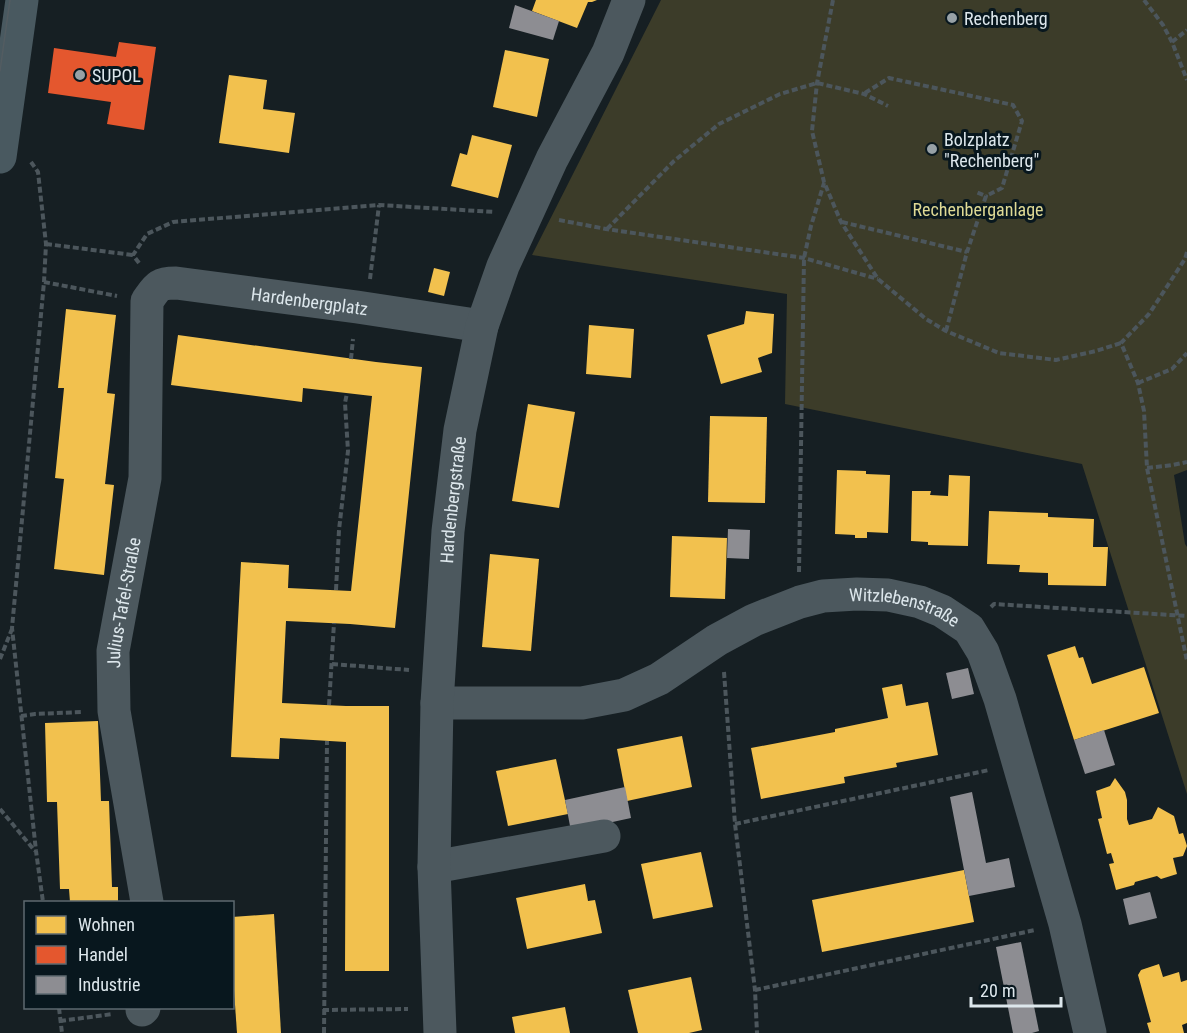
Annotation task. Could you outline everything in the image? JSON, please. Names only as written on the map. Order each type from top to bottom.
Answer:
[{"type":"main road","points":[[2,141],[22,0]]},
{"type":"street","name":"Hardenbergstraße","points":[[440,1021],[434,867],[438,703],[448,531],[460,430],[482,326],[503,266],[552,159],[608,53],[629,0]]},
{"type":"street","name":"Hardenbergplatz","points":[[151,295],[164,283],[176,283],[482,326]]},
{"type":"street","name":"Julius-Tafel-Straße","points":[[147,901],[114,711],[113,651],[145,478],[151,295]]},
{"type":"street","name":"Witzlebenstraße","points":[[438,703],[582,704],[624,695],[659,679],[717,640],[754,620],[800,602],[823,596],[888,595],[920,602],[942,611],[969,629],[983,652],[1000,699],[1065,924],[1090,1033]]},
{"type":"street","points":[[434,867],[604,836]]},
{"type":"path","points":[[832,0],[817,83],[812,131],[824,182],[841,222],[878,279],[926,319],[946,331],[999,353],[1056,360],[1096,351],[1121,343],[1149,314],[1186,260],[1187,252]]},
{"type":"path","points":[[1144,0],[1163,25],[1187,80]]},
{"type":"path","points":[[1172,42],[1187,30]]},
{"type":"path","points":[[864,94],[889,78],[1013,105],[1022,121],[1002,188],[986,196],[946,331]]},
{"type":"path","points":[[606,230],[674,161],[719,124],[780,94],[817,83],[864,94],[888,106]]},
{"type":"path","points":[[2,141],[38,172],[46,244],[12,628],[43,901]]},
{"type":"path","points":[[800,602],[804,258],[824,182]]},
{"type":"path","points":[[976,192],[986,196]]},
{"type":"path","points":[[366,309],[380,206]]},
{"type":"path","points":[[134,255],[147,234],[172,222],[380,206],[527,213],[606,230],[804,258],[878,279]]},
{"type":"path","points":[[841,222],[968,252]]},
{"type":"path","points":[[46,244],[134,255]]},
{"type":"path","points":[[44,282],[151,295],[134,255]]},
{"type":"path","points":[[1121,343],[1138,383],[1144,411],[1147,468],[1187,661]]},
{"type":"path","points":[[1138,383],[1172,369],[1187,353]]},
{"type":"path","points":[[336,590],[339,530],[348,451],[346,393]]},
{"type":"path","points":[[1147,468],[1187,462]]},
{"type":"path","points":[[969,629],[994,604],[1187,616]]},
{"type":"path","points":[[329,705],[334,623]]},
{"type":"path","points":[[0,659],[12,628]]},
{"type":"path","points":[[717,640],[723,654],[735,824],[758,1033]]},
{"type":"path","points":[[332,664],[379,668]]},
{"type":"path","points":[[21,716],[114,711]]},
{"type":"path","points":[[324,1033],[327,741]]},
{"type":"path","points":[[735,824],[1020,764]]},
{"type":"path","points":[[0,809],[36,851]]},
{"type":"path","points":[[755,990],[1065,924]]},
{"type":"path","points":[[58,1009],[62,1033]]},
{"type":"path","points":[[60,1021],[143,1009]]},
{"type":"path","points":[[323,1010],[440,1021]]},
{"type":"green space","name":"Rechenberganlage","points":[[661,0],[1187,0],[1187,470],[1174,475],[1187,547],[1187,794],[1082,464],[785,404],[787,294],[532,255]]},
{"type":"building: Wohnen","points":[[536,0],[597,0],[588,2],[577,28],[532,11]]},
{"type":"building: Wohnen","points":[[505,50],[549,59],[537,117],[493,107]]},
{"type":"building: Wohnen","points":[[229,75],[267,80],[263,109],[295,113],[289,153],[219,143]]},
{"type":"building: Wohnen","points":[[472,135],[512,145],[498,198],[451,186],[460,153],[467,155]]},
{"type":"building: Wohnen","points":[[434,268],[450,272],[444,296],[428,292]]},
{"type":"building: Wohnen","points":[[66,309],[116,315],[107,393],[115,394],[105,484],[114,485],[104,575],[54,569],[64,479],[55,478],[64,388],[58,388]]},
{"type":"building: Wohnen","points":[[746,311],[774,314],[772,353],[758,358],[762,372],[721,384],[707,335],[744,324]]},
{"type":"building: Wohnen","points":[[589,325],[634,329],[631,378],[586,374]]},
{"type":"building: Wohnen","points":[[178,335],[422,367],[395,628],[286,621],[282,703],[389,706],[389,971],[345,971],[346,742],[280,738],[279,759],[231,757],[241,562],[289,565],[288,588],[351,591],[372,396],[303,388],[302,402],[171,385]]},
{"type":"building: Wohnen","points":[[528,404],[575,412],[559,508],[512,501]]},
{"type":"building: Wohnen","points":[[710,416],[767,417],[765,503],[708,502]]},
{"type":"building: Wohnen","points":[[837,470],[890,475],[888,533],[867,532],[867,538],[835,534]]},
{"type":"building: Wohnen","points":[[949,475],[970,476],[968,546],[928,545],[928,542],[911,541],[912,491],[931,491],[930,495],[948,496]]},
{"type":"building: Wohnen","points":[[989,511],[1048,513],[1048,517],[1094,519],[1093,547],[1108,547],[1106,586],[1048,585],[1048,573],[1019,572],[1020,565],[987,564]]},
{"type":"building: Wohnen","points":[[672,536],[727,538],[725,599],[670,597]]},
{"type":"building: Wohnen","points":[[490,554],[539,559],[531,651],[482,647]]},
{"type":"building: Wohnen","points":[[1075,646],[1079,658],[1083,657],[1092,684],[1144,667],[1159,713],[1074,740],[1047,655]]},
{"type":"building: Wohnen","points":[[902,684],[906,706],[928,702],[938,755],[896,763],[897,767],[844,777],[845,783],[761,799],[751,748],[835,732],[835,729],[888,718],[882,688]]},
{"type":"building: Wohnen","points":[[98,721],[101,801],[109,801],[112,887],[118,887],[118,901],[70,901],[69,889],[60,889],[57,802],[47,802],[45,723]]},
{"type":"building: Wohnen","points":[[682,736],[692,787],[627,801],[617,749]]},
{"type":"building: Wohnen","points":[[556,759],[568,814],[508,826],[496,771]]},
{"type":"building: Wohnen","points":[[1115,778],[1125,792],[1129,825],[1152,819],[1158,807],[1174,816],[1179,834],[1183,833],[1187,846],[1183,856],[1173,858],[1177,874],[1161,879],[1157,876],[1116,890],[1109,864],[1114,863],[1111,853],[1107,854],[1098,819],[1102,818],[1096,791],[1110,786]]},
{"type":"building: Wohnen","points":[[701,852],[713,907],[653,919],[641,864]]},
{"type":"building: Wohnen","points":[[964,870],[974,922],[822,952],[812,900]]},
{"type":"building: Wohnen","points":[[585,884],[588,901],[595,900],[602,933],[527,949],[516,898]]},
{"type":"building: Wohnen","points":[[274,914],[281,1033],[237,1033],[234,990],[234,917]]},
{"type":"building: Wohnen","points":[[1159,964],[1163,977],[1179,972],[1181,982],[1187,980],[1187,1023],[1182,1025],[1184,1033],[1150,1033],[1147,1023],[1151,1022],[1138,975],[1141,970]]},
{"type":"building: Wohnen","points":[[691,977],[702,1030],[689,1033],[638,1033],[628,990]]},
{"type":"building: Wohnen","points":[[565,1007],[570,1033],[515,1033],[512,1017]]},
{"type":"building: Handel","points":[[119,42],[156,47],[144,130],[107,124],[111,102],[48,93],[54,48],[116,57]]},
{"type":"building: Industrie","points":[[515,5],[559,21],[553,40],[509,28]]},
{"type":"building: Industrie","points":[[728,529],[750,530],[749,559],[727,558]]},
{"type":"building: Industrie","points":[[968,668],[974,694],[952,699],[946,673]]},
{"type":"building: Industrie","points":[[1104,730],[1115,765],[1085,774],[1074,740]]},
{"type":"building: Industrie","points":[[625,787],[631,818],[571,831],[565,800]]},
{"type":"building: Industrie","points":[[972,792],[986,863],[1009,858],[1015,887],[969,896],[950,797]]},
{"type":"building: Industrie","points":[[1150,892],[1157,918],[1129,925],[1123,899]]},
{"type":"building: Industrie","points":[[1021,942],[1039,1031],[1032,1033],[1013,1033],[996,947]]},
{"type":"tram line","points":[[0,71],[10,0]]},
{"type":"place","name":"Rechenberg","points":[[952,18]]},
{"type":"place","name":"SUPOL","points":[[80,75]]},
{"type":"place","name":"Bolzplatz \"Rechenberg\"","points":[[932,149]]}]
